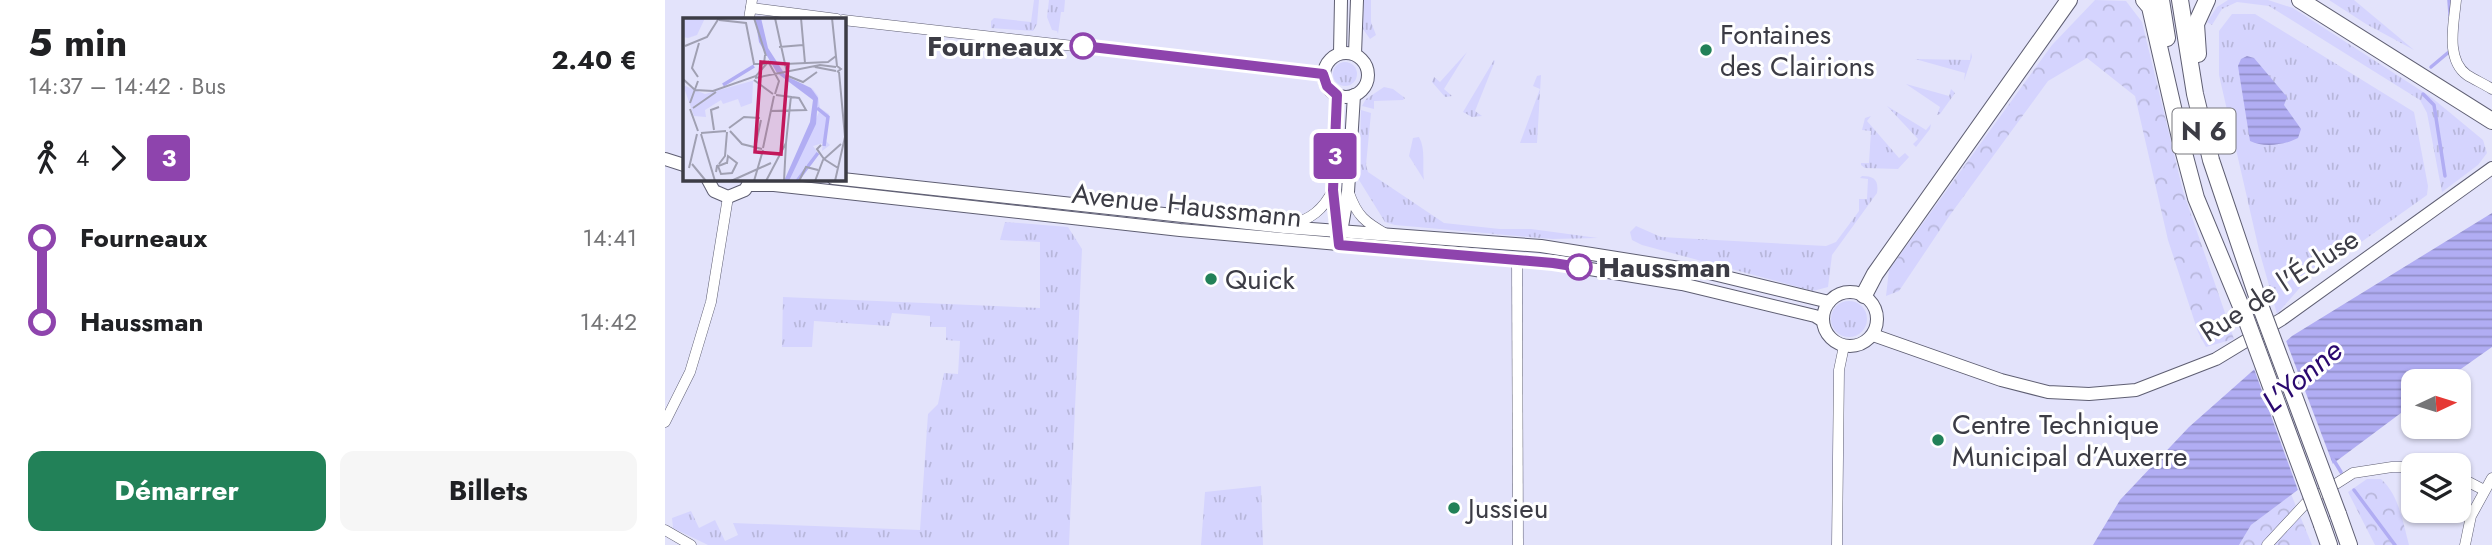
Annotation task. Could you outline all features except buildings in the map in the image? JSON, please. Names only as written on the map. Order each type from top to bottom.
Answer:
[{"type":"main road","points":[[2144,0],[2150,7],[2196,198],[2216,244]]},
{"type":"main road","name":"N 6","points":[[2161,0],[2186,138],[2216,244],[2329,545]]},
{"type":"main road","name":"N 6","points":[[2180,0],[2195,94],[2211,160],[2243,258],[2349,545]]},
{"type":"main road","points":[[2207,0],[2196,24],[2196,48],[2243,258]]},
{"type":"main road","points":[[2300,0],[2492,121]]},
{"type":"main road","points":[[1864,295],[1875,274],[2070,2]]},
{"type":"street","points":[[1340,53],[1341,0]]},
{"type":"street","points":[[1355,54],[1357,0]]},
{"type":"street","points":[[2456,0],[2453,44],[2455,61],[2465,74],[2492,89]]},
{"type":"street","points":[[751,9],[829,18]]},
{"type":"street","points":[[845,20],[1323,74]]},
{"type":"street","points":[[1340,53],[1355,54],[1365,64],[1368,77],[1363,89],[1354,95],[1337,95],[1327,86],[1323,74],[1328,61],[1340,53]]},
{"type":"street","points":[[1337,95],[1333,190],[1339,245]]},
{"type":"street","points":[[1339,231],[1349,192],[1354,95]]},
{"type":"street","points":[[665,159],[683,165]]},
{"type":"street","name":"Rue de l'Écluse","points":[[1873,335],[2001,380],[2048,392],[2089,394],[2136,390],[2216,359],[2282,319],[2492,168]]},
{"type":"street","name":"Avenue Haussmann","points":[[845,179],[1284,227],[1541,246],[1705,272],[1829,302]]},
{"type":"street","points":[[708,180],[714,191],[729,197],[740,194],[750,182]]},
{"type":"street","name":"Avenue Haussmann","points":[[750,182],[1113,223],[1553,263],[1682,284],[1815,316],[1823,321]]},
{"type":"street","points":[[1284,227],[1314,215],[1327,202],[1333,190]]},
{"type":"street","points":[[1349,192],[1354,208],[1364,222],[1386,234]]},
{"type":"street","points":[[665,422],[690,372],[709,311],[729,197]]},
{"type":"street","points":[[1517,260],[1518,545]]},
{"type":"street","points":[[1857,292],[1864,295],[1871,301],[1878,317],[1873,335],[1860,345],[1844,346],[1830,337],[1823,321],[1829,302],[1841,293],[1857,292]]},
{"type":"street","points":[[1837,545],[1839,370],[1844,346]]},
{"type":"street","points":[[2267,545],[2306,503],[2353,473],[2401,467]]},
{"type":"street","points":[[2465,545],[2471,516],[2492,478]]},
{"type":"street","points":[[2471,483],[2484,490]]},
{"type":"street","points":[[665,530],[691,545]]},
{"type":"green space","points":[[1034,0],[1039,0],[1037,24],[1033,31],[991,28],[994,18],[1031,22]]},
{"type":"green space","points":[[1049,0],[1065,0],[1058,34],[1052,30],[1047,17]]},
{"type":"green space","points":[[1364,0],[1371,0],[1371,22],[1376,35],[1370,39],[1363,29]]},
{"type":"green space","points":[[2095,0],[2126,1],[2142,22],[2183,191],[2234,339],[2206,347],[2198,332],[2168,240],[2135,96],[2087,58],[2048,81],[1950,215],[1899,291],[1886,296],[1889,270],[2052,45]]},
{"type":"green space","points":[[2228,0],[2268,0],[2293,8],[2431,97],[2483,140],[2487,153],[2478,165],[2442,192],[2427,113],[2420,100],[2269,6],[2237,2],[2222,9],[2212,25],[2207,22],[2217,7]]},
{"type":"green space","points":[[2329,0],[2354,0],[2414,50],[2366,24]]},
{"type":"green space","points":[[2232,14],[2255,14],[2414,112],[2428,186],[2427,195],[2304,283],[2277,314],[2259,250],[2219,75],[2219,31]]},
{"type":"green space","points":[[1467,52],[1444,89],[1452,96],[1445,97],[1432,82],[1434,77],[1440,82]]},
{"type":"green space","points":[[1971,52],[1972,57],[1964,81],[1965,73],[1915,59],[1970,60]]},
{"type":"green space","points":[[1494,60],[1475,111],[1482,116],[1472,117],[1463,112]]},
{"type":"green space","points":[[1345,62],[1353,66],[1357,74],[1353,82],[1345,86],[1337,82],[1333,74],[1337,66]]},
{"type":"green space","points":[[1541,75],[1537,143],[1520,143],[1540,89],[1533,86],[1537,76]]},
{"type":"green space","points":[[1906,84],[1949,96],[1951,89],[1955,93],[1937,115],[1940,107]]},
{"type":"green space","points":[[1384,87],[1393,89],[1405,98],[1374,101],[1374,109],[1362,106],[1366,99]]},
{"type":"green space","points":[[1887,106],[1926,130],[1931,124],[1916,147],[1913,144],[1918,139]]},
{"type":"green space","points":[[1361,110],[1371,113],[1366,165],[1368,172],[1444,223],[1500,229],[1531,229],[1598,238],[1552,239],[1385,222],[1359,180]]},
{"type":"green space","points":[[1871,116],[1867,121],[1899,158],[1905,153],[1909,157],[1898,169],[1865,168],[1861,165],[1869,163],[1871,131],[1862,130],[1865,118]]},
{"type":"green space","points":[[1419,137],[1423,152],[1424,180],[1409,156],[1413,138]]},
{"type":"green space","points":[[1862,176],[1875,180],[1877,193],[1832,255],[1828,287],[1813,291],[1642,245],[1632,240],[1630,232],[1636,226],[1661,237],[1826,246],[1836,242],[1859,211],[1859,199],[1867,199],[1868,179],[1860,178]]},
{"type":"green space","points":[[1005,222],[1068,227],[1082,249],[1069,545],[708,545],[673,528],[672,518],[691,511],[699,528],[715,520],[725,541],[738,535],[733,523],[920,530],[928,414],[938,404],[944,373],[958,374],[960,341],[946,340],[946,327],[930,327],[930,316],[892,313],[889,326],[814,321],[812,347],[782,347],[783,297],[1040,308],[1040,242],[1000,240]]},
{"type":"green space","points":[[1849,301],[1862,306],[1867,319],[1862,332],[1849,337],[1836,332],[1831,319],[1836,306]]},
{"type":"green space","points":[[2367,479],[2381,479],[2392,493],[2409,545],[2375,545],[2348,492]]},
{"type":"green space","points":[[1261,486],[1263,545],[1201,545],[1205,492]]},
{"type":"green space","points":[[2291,494],[2312,545],[2239,545],[2251,525]]},
{"type":"water","points":[[2247,56],[2254,58],[2287,97],[2284,105],[2301,129],[2298,138],[2274,145],[2250,141],[2238,66],[2241,59]]},
{"type":"water","name":"L'Yonne","points":[[2492,213],[2492,347],[2461,369],[2401,369],[2401,413],[2251,525],[2239,545],[2093,545],[2120,500],[2189,427],[2292,336]]},
{"type":"pier","points":[[2285,338],[2334,467],[2299,493],[2253,366]]},
{"type":"waterway","points":[[2449,0],[2450,15]]},
{"type":"waterway","points":[[2431,67],[2450,51]]},
{"type":"waterway","points":[[2423,94],[2434,105],[2445,176]]},
{"type":"waterway","points":[[2333,459],[2341,472]]},
{"type":"waterway","points":[[2354,490],[2395,545]]},
{"type":"bus line","name":"3","points":[[1083,46],[1323,74],[1327,86],[1337,95],[1333,190],[1339,245],[1579,267]]},
{"type":"place","name":"Fourneaux","points":[[1083,46]]},
{"type":"place","name":"Fontaines des Clairions","points":[[1706,50]]},
{"type":"place","name":"Haussman","points":[[1579,267]]},
{"type":"place","name":"Quick","points":[[1211,279]]},
{"type":"place","name":"Centre Technique Municipal d’Auxerre","points":[[1938,440]]},
{"type":"place","name":"Jussieu","points":[[1454,508]]}]
